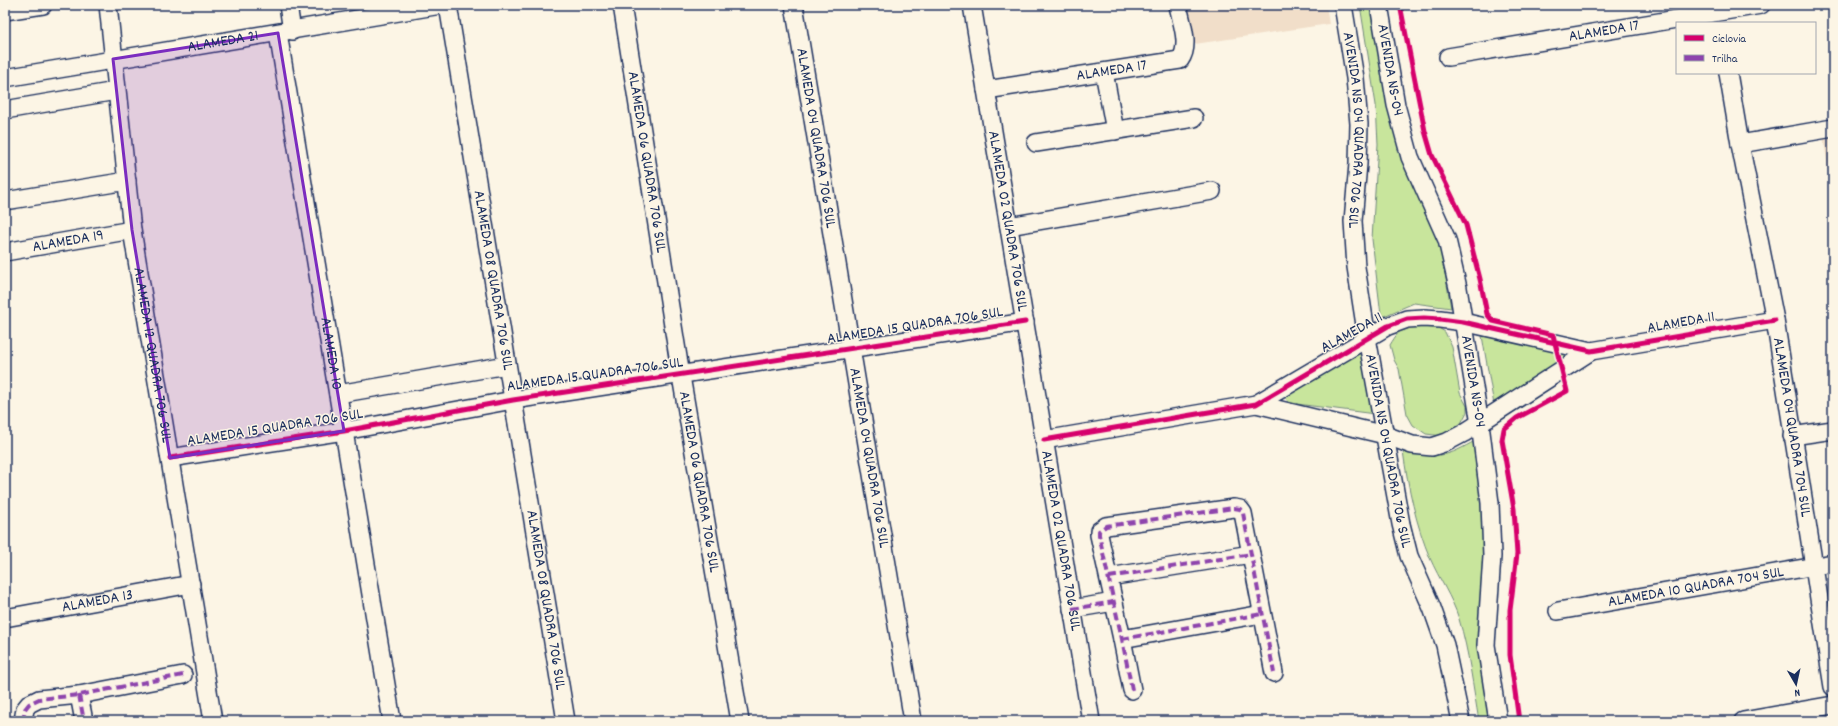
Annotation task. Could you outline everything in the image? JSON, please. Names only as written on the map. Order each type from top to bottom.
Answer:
[{"type":"street","points":[[5,11],[43,5]]},
{"type":"street","name":"ALAMEDA 12 QUADRA 706 SUL","points":[[108,5],[112,34],[116,92],[132,230],[213,721]]},
{"type":"street","name":"ALAMEDA 10","points":[[288,5],[285,32],[338,394],[392,721]]},
{"type":"street","name":"ALAMEDA 21","points":[[5,78],[113,59],[285,32],[420,7],[441,5]]},
{"type":"street","name":"ALAMEDA 08 QUADRA 706 SUL","points":[[448,5],[566,721]]},
{"type":"street","name":"ALAMEDA 06 QUADRA 706 SUL","points":[[622,5],[681,376],[740,721]]},
{"type":"street","name":"ALAMEDA 04 QUADRA 706 SUL","points":[[794,5],[913,721]]},
{"type":"street","name":"ALAMEDA 02 QUADRA 706 SUL","points":[[972,5],[1091,721]]},
{"type":"street","name":"ALAMEDA 17","points":[[986,90],[1180,60],[1185,52],[1185,44],[1178,5]]},
{"type":"street","name":"AVENIDA NS 04 QUADRA 706 SUL","points":[[1343,5],[1355,78],[1359,124],[1358,164],[1353,221],[1356,267],[1367,338],[1400,524],[1409,556],[1432,608],[1445,645],[1461,721]]},
{"type":"street","name":"AVENIDA NS-04","points":[[1379,5],[1396,105],[1410,157],[1447,240],[1458,288],[1480,424],[1490,503],[1492,556],[1486,646],[1498,721]]},
{"type":"street","name":"ALAMEDA 17","points":[[1448,57],[1761,5]]},
{"type":"street","points":[[1104,72],[1115,131]]},
{"type":"street","name":"ALAMEDA 04 QUADRA 704 SUL","points":[[1728,74],[1740,144],[1775,320],[1792,436],[1833,687]]},
{"type":"street","points":[[5,110],[116,92]]},
{"type":"street","points":[[1036,143],[1194,118]]},
{"type":"street","points":[[1740,144],[1833,128]]},
{"type":"street","points":[[5,201],[126,181]]},
{"type":"street","points":[[1009,226],[1212,191]]},
{"type":"street","name":"ALAMEDA 19","points":[[5,252],[132,230]]},
{"type":"street","name":"ALAMEDA 11","points":[[1044,440],[1256,404],[1388,326],[1408,319],[1424,318],[1463,322],[1591,351],[1775,320]]},
{"type":"street","name":"ALAMEDA 15 QUADRA 706 SUL","points":[[170,458],[344,431],[513,400],[681,376],[1025,322]]},
{"type":"street","name":"ALAMEDA 11","points":[[1256,404],[1385,435],[1412,445],[1432,447],[1446,442],[1480,424],[1591,351]]},
{"type":"street","points":[[338,394],[507,365]]},
{"type":"street","points":[[1792,436],[1833,430]]},
{"type":"street","points":[[1132,690],[1099,531],[1106,526],[1234,508],[1240,509],[1243,513],[1274,672]]},
{"type":"street","points":[[1109,577],[1252,554]]},
{"type":"street","name":"ALAMEDA 10 QUADRA 704 SUL","points":[[1558,611],[1833,563]]},
{"type":"street","name":"ALAMEDA 13","points":[[5,618],[191,584]]},
{"type":"street","points":[[1072,609],[1114,602]]},
{"type":"street","points":[[1122,639],[1262,614]]},
{"type":"street","points":[[24,721],[25,709],[39,699],[79,695],[183,675]]},
{"type":"street","points":[[79,695],[84,721]]},
{"type":"street","points":[[1743,721],[1833,705]]},
{"type":"highlighted area","points":[[278,33],[344,431],[170,458],[132,230],[113,59]]},
{"type":"shaded area","points":[[1188,5],[1326,5],[1329,24],[1195,44]]},
{"type":"shaded area","points":[[1833,134],[1833,200],[1823,136]]},
{"type":"green space","points":[[1360,5],[1373,5],[1438,232],[1451,308],[1414,303],[1384,316],[1381,315],[1372,239],[1378,144],[1376,105]]},
{"type":"green space","points":[[1429,322],[1445,332],[1452,347],[1460,393],[1467,406],[1467,412],[1459,427],[1443,436],[1426,434],[1413,425],[1407,414],[1399,369],[1394,360],[1390,345],[1398,333],[1406,326],[1415,323]]},
{"type":"green space","points":[[1481,330],[1588,352],[1494,405]]},
{"type":"green space","points":[[1364,351],[1375,414],[1289,403],[1285,397],[1287,391]]},
{"type":"green space","points":[[1475,441],[1485,510],[1493,721],[1479,721],[1468,657],[1459,619],[1453,603],[1437,573],[1425,545],[1410,492],[1403,451],[1416,450],[1440,455],[1458,450]]},
{"type":"marked path","points":[[1132,690],[1099,531],[1106,526],[1234,508],[1240,509],[1243,513],[1274,673]]},
{"type":"marked path","points":[[1109,577],[1251,554]]},
{"type":"marked path","points":[[1072,609],[1114,602]]},
{"type":"marked path","points":[[1122,639],[1262,614]]},
{"type":"marked path","points":[[23,721],[25,709],[29,704],[39,699],[79,695],[183,675]]},
{"type":"marked path","points":[[79,695],[84,721]]},
{"type":"cycle path","points":[[1400,5],[1425,131],[1432,155],[1466,225],[1480,279],[1487,314],[1493,321],[1553,335],[1567,391],[1517,418],[1504,429],[1502,440],[1514,509],[1517,554],[1510,610],[1510,655],[1519,721]]},
{"type":"cycle path","points":[[1044,440],[1256,404],[1388,326],[1407,319],[1424,318],[1463,322],[1591,351],[1775,320]]},
{"type":"cycle path","points":[[170,458],[344,431],[513,400],[1025,322]]}]
